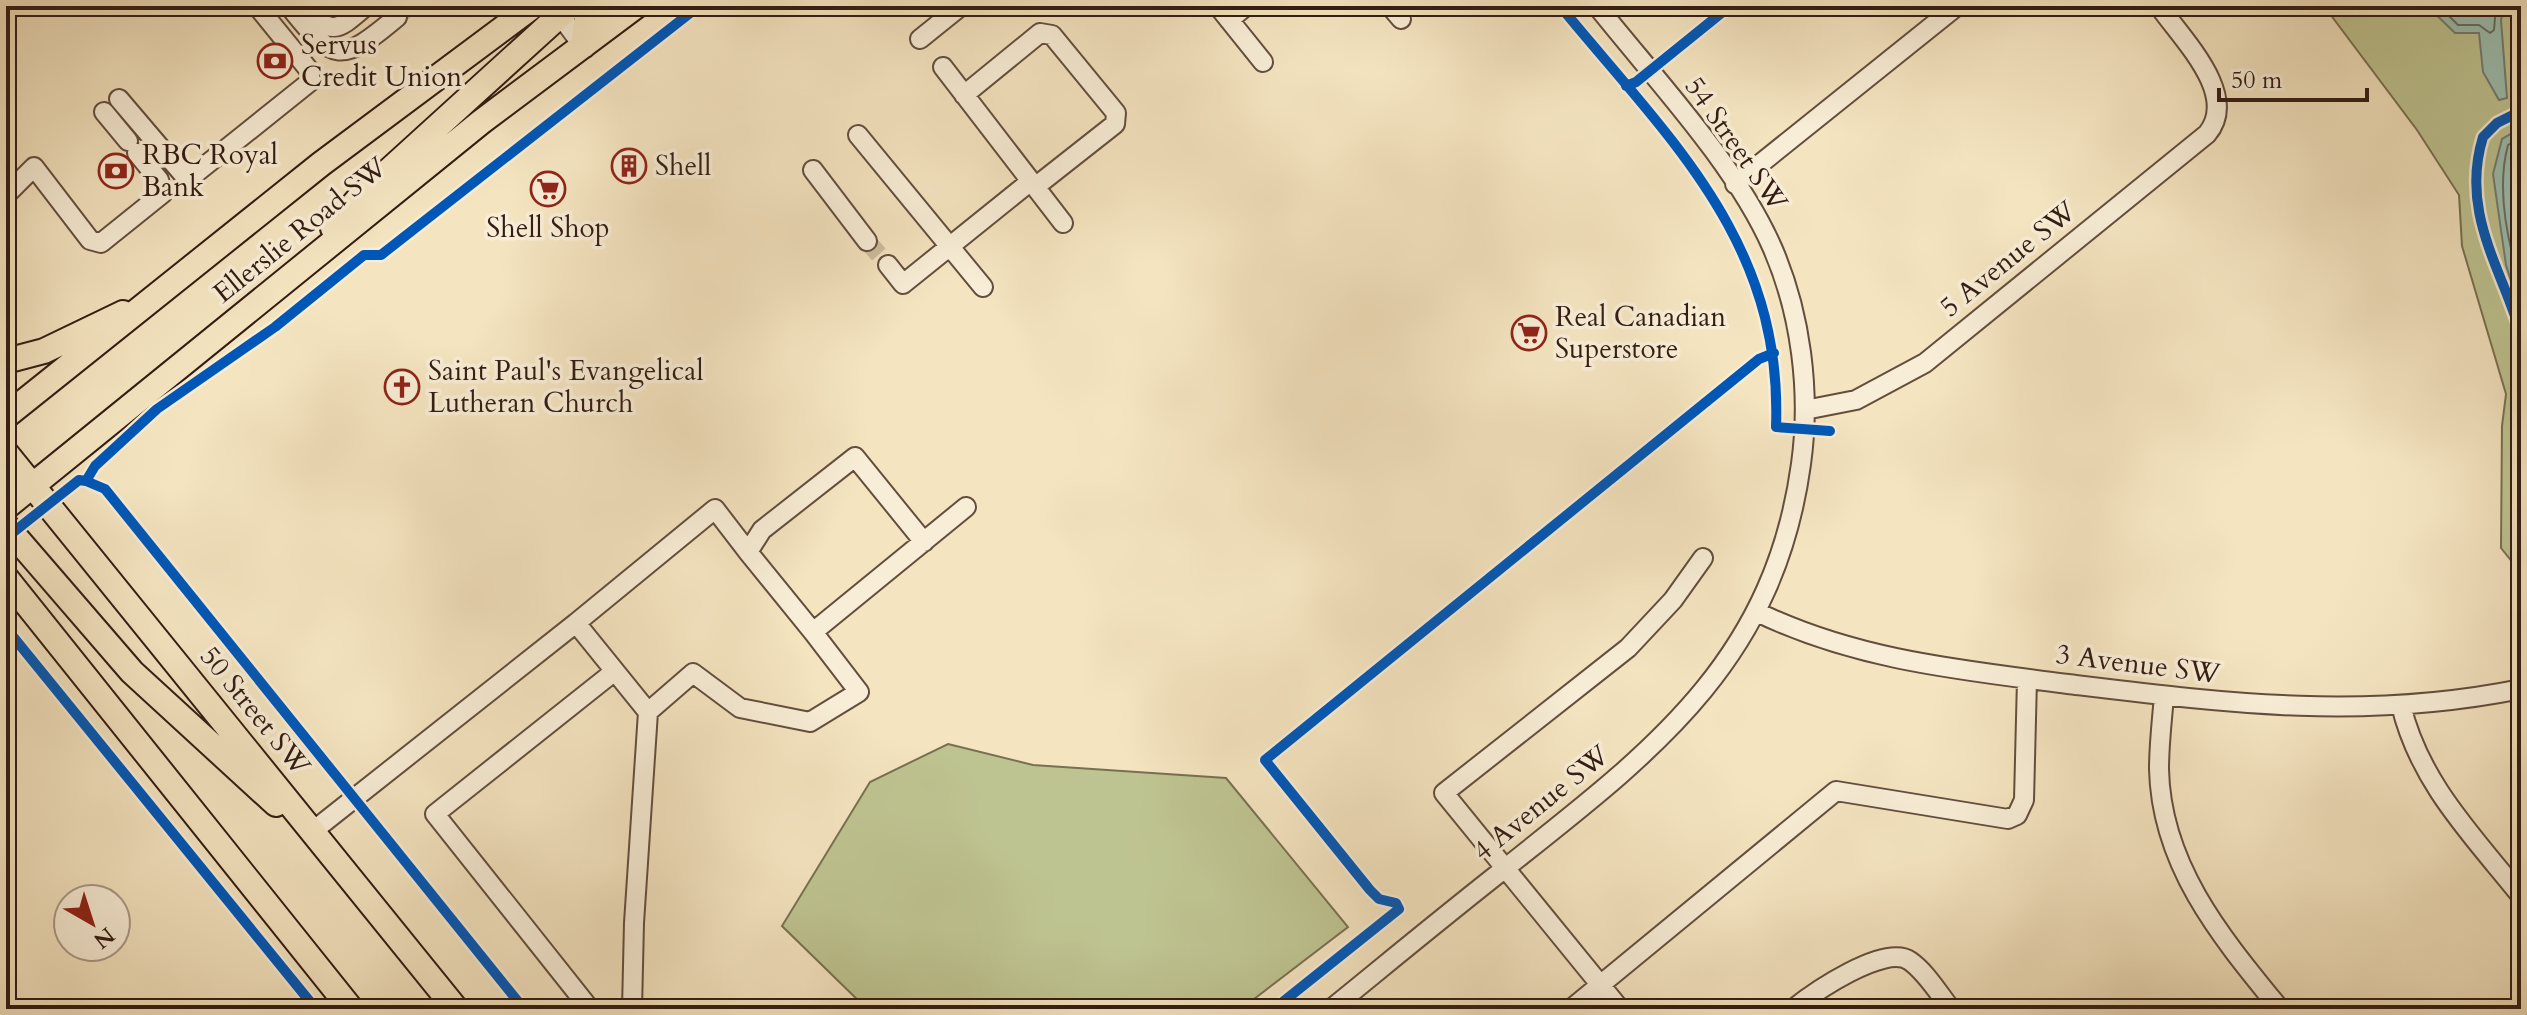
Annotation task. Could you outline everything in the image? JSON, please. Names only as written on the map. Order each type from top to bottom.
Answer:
[{"type":"main road","name":"Ellerslie Road SW","points":[[6,416],[321,164],[533,6]]},
{"type":"main road","points":[[583,46],[585,24],[601,12],[636,6]]},
{"type":"main road","points":[[290,278],[361,196],[562,9]]},
{"type":"main road","name":"Ellerslie Road SW","points":[[6,507],[481,122],[583,46]]},
{"type":"main road","points":[[6,361],[44,351],[105,320],[148,304]]},
{"type":"main road","name":"50 Street SW","points":[[6,453],[456,1009]]},
{"type":"main road","points":[[6,477],[33,484]]},
{"type":"main road","points":[[6,526],[132,672],[336,860]]},
{"type":"main road","points":[[6,578],[14,597],[351,1009]]},
{"type":"street","points":[[119,99],[176,168],[182,173],[196,173],[311,81],[309,70],[257,6]]},
{"type":"street","points":[[289,6],[319,42],[340,51],[362,46],[397,17]]},
{"type":"street","points":[[306,6],[319,23],[330,28],[340,27],[366,6]]},
{"type":"street","points":[[920,39],[961,6]]},
{"type":"street","points":[[1246,6],[1224,13],[1263,62]]},
{"type":"street","name":"54 Street SW","points":[[1597,6],[1735,184],[1772,246],[1788,292],[1800,346],[1805,410],[1803,451],[1792,509],[1770,582],[1757,612]]},
{"type":"street","points":[[1735,184],[1957,6]]},
{"type":"street","name":"5 Avenue SW","points":[[1805,410],[1856,400],[1925,363],[2207,134],[2219,110],[2211,81],[2159,6]]},
{"type":"street","points":[[562,9],[583,46]]},
{"type":"street","points":[[888,265],[903,284],[1115,124],[1116,113],[1052,35],[1040,33],[964,95]]},
{"type":"street","points":[[943,67],[1063,223]]},
{"type":"street","points":[[6,195],[28,177],[34,167],[90,240],[101,243],[162,194],[159,180],[104,112]]},
{"type":"street","points":[[858,135],[983,287]]},
{"type":"street","points":[[813,170],[867,241]]},
{"type":"street","points":[[748,552],[762,530],[855,457],[924,542]]},
{"type":"street","points":[[813,632],[966,507]]},
{"type":"street","points":[[313,831],[715,509],[859,692],[810,722],[740,708],[693,673],[648,712]]},
{"type":"street","points":[[1620,1009],[1444,793],[1628,648],[1673,600],[1703,558]]},
{"type":"street","name":"3 Avenue SW","points":[[1757,612],[1806,634],[1883,658],[2164,696],[2295,708],[2401,705],[2521,689]]},
{"type":"street","name":"4 Avenue SW","points":[[1331,1009],[1606,787],[1678,722],[1729,659],[1757,612]]},
{"type":"street","points":[[576,623],[648,712],[634,923],[632,1009]]},
{"type":"street","points":[[590,1009],[435,814],[615,671]]},
{"type":"street","points":[[1571,1009],[1836,791],[2008,819],[2017,815],[2024,800],[2027,679]]},
{"type":"street","points":[[2164,696],[2161,789],[2182,870],[2225,942],[2280,1009]]},
{"type":"street","points":[[2401,705],[2409,736],[2429,779],[2521,896]]},
{"type":"street","points":[[1793,1009],[1839,978],[1877,961],[1903,957],[1916,967],[1951,1009]]},
{"type":"green space","points":[[2324,6],[2521,6],[2521,573],[2501,548],[2502,426],[2506,394],[2462,246],[2459,195],[2417,130]]},
{"type":"green space","points":[[948,744],[1033,765],[1226,778],[1348,927],[1241,1009],[867,1009],[782,926],[870,782]]},
{"type":"water","points":[[2427,6],[2504,6],[2501,20],[2507,98],[2499,100],[2483,72],[2479,33],[2455,33]]},
{"type":"water","points":[[2521,128],[2521,312],[2506,265],[2493,174],[2502,139]]},
{"type":"tunnel","points":[[397,17],[410,6]]},
{"type":"tunnel","points":[[867,241],[888,265]]},
{"type":"cycle path","points":[[6,538],[79,480],[86,481],[95,466],[157,409],[275,327],[364,255],[381,255],[699,6]]},
{"type":"cycle path","points":[[1560,6],[1678,149],[1712,197],[1739,247],[1761,301],[1773,361],[1776,427],[1830,431]]},
{"type":"cycle path","points":[[1626,86],[1636,82],[1730,6]]},
{"type":"cycle path","points":[[2521,111],[2497,123],[2483,137],[2477,164],[2476,190],[2486,238],[2521,334]]},
{"type":"cycle path","points":[[1274,1009],[1399,909],[1396,903],[1379,899],[1370,890],[1265,760],[1759,359],[1774,353]]},
{"type":"cycle path","points":[[86,481],[105,489],[524,1009]]},
{"type":"cycle path","points":[[6,628],[316,1009]]},
{"type":"place","name":"Servus Credit Union","points":[[275,61]]},
{"type":"place","name":"Shell","points":[[629,166]]},
{"type":"place","name":"RBC Royal Bank","points":[[116,171]]},
{"type":"place","name":"Shell Shop","points":[[548,189]]},
{"type":"place","name":"Real Canadian Superstore","points":[[1529,333]]},
{"type":"place","name":"Saint Paul's Evangelical Lutheran Church","points":[[402,387]]}]
